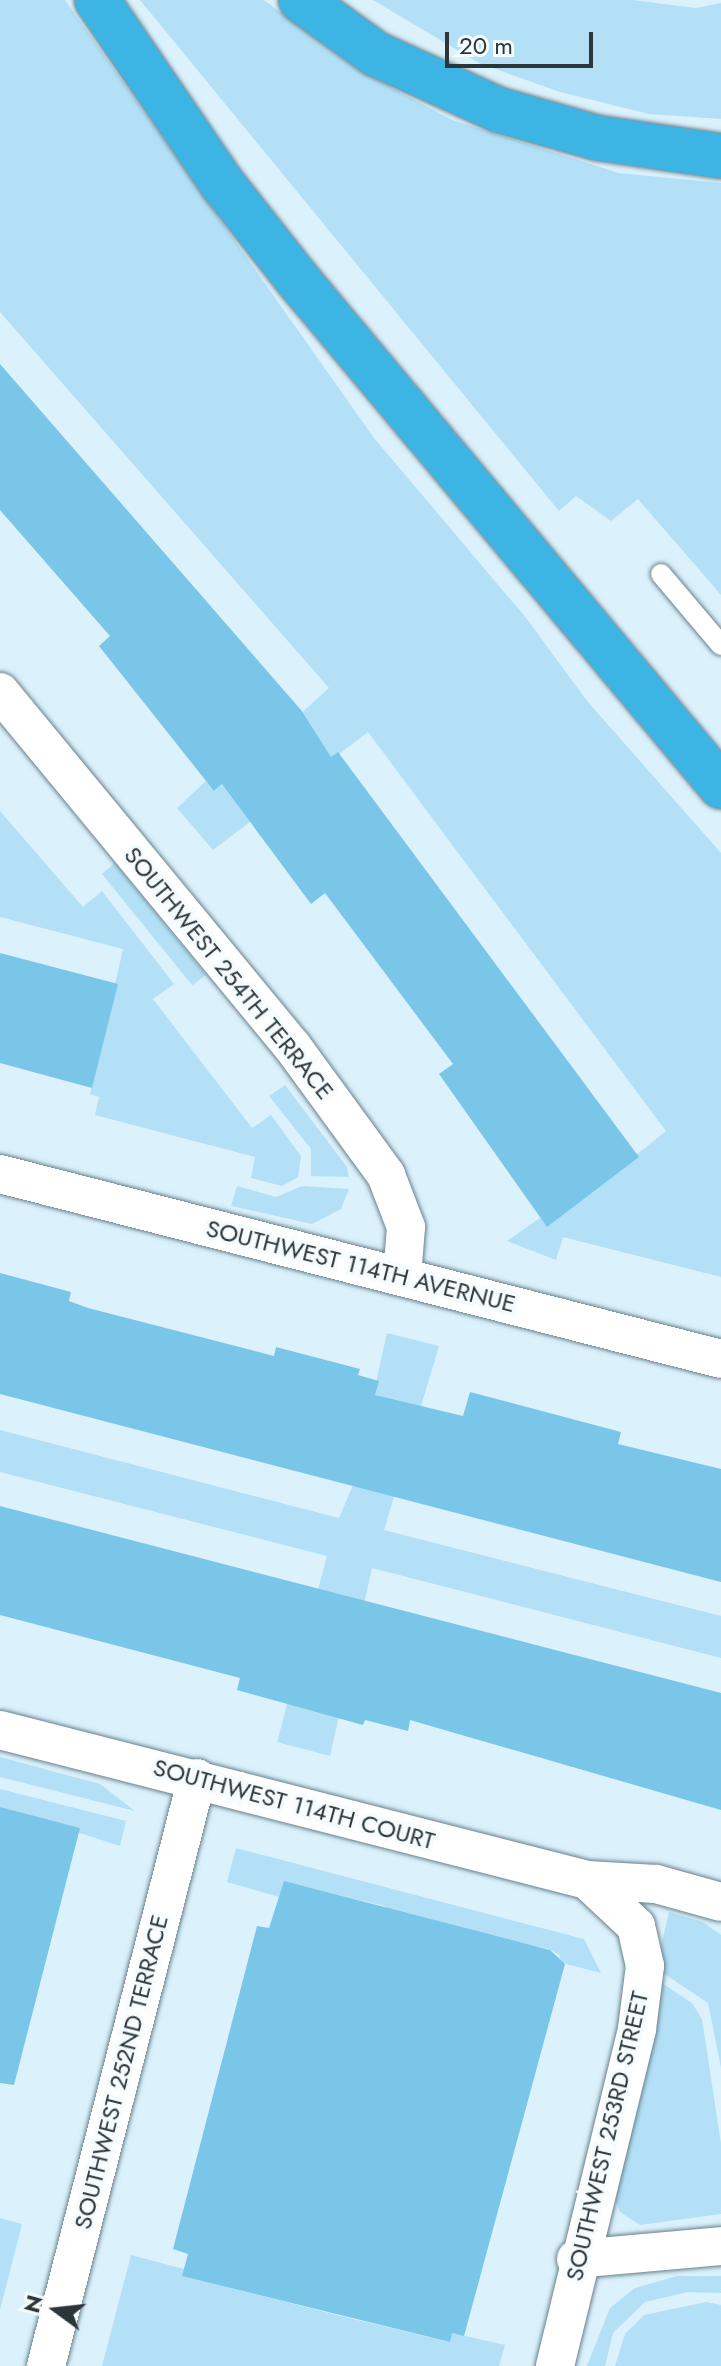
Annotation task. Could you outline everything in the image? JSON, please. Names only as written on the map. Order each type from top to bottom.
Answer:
[{"type":"highway","points":[[97,0],[215,173],[298,280],[721,786]]},
{"type":"highway","points":[[301,0],[376,54],[499,110],[598,138],[721,156]]},
{"type":"street","name":"SOUTHWEST 254TH TERRACE","points":[[0,692],[292,1046],[386,1175],[406,1227],[402,1277]]},
{"type":"street","name":"SOUTHWEST 114TH AVERNUE","points":[[0,1174],[721,1359]]},
{"type":"street","name":"SOUTHWEST 114TH COURT","points":[[0,1730],[587,1880]]},
{"type":"street","name":"SOUTHWEST 252ND TERRACE","points":[[46,2366],[197,1778]]},
{"type":"street","points":[[587,1880],[642,1881],[721,1902]]},
{"type":"street","name":"SOUTHWEST 253RD STREET","points":[[555,2366],[576,2259],[637,2029],[645,1966],[636,1926],[587,1880]]},
{"type":"street","points":[[576,2259],[721,2246]]},
{"type":"lane","points":[[661,574],[721,645]]},
{"type":"shaded area","points":[[0,0],[65,0],[374,438],[527,619],[587,701],[721,853],[721,1277],[563,1237],[556,1260],[507,1241],[540,1218],[548,1226],[666,1131],[368,732],[213,850],[177,808],[206,781],[215,791],[329,688],[0,312]]},
{"type":"shaded area","points":[[140,0],[264,0],[357,69],[452,120],[619,173],[721,183],[721,595],[638,499],[611,521],[576,496],[559,511]]},
{"type":"shaded area","points":[[373,0],[632,0],[696,8],[721,3],[721,119],[649,114],[560,92],[479,63]]},
{"type":"shaded area","points":[[0,811],[83,907],[102,891],[174,984],[153,999],[252,1128],[271,1115],[301,1156],[298,1177],[282,1186],[251,1178],[255,1157],[95,1115],[99,1097],[90,1094],[123,949],[0,917]]},
{"type":"shaded area","points":[[115,863],[206,975],[192,986],[102,874]]},
{"type":"shaded area","points":[[285,1085],[347,1167],[349,1177],[311,1176],[311,1149],[269,1096]]},
{"type":"shaded area","points":[[237,1186],[276,1197],[302,1186],[349,1189],[341,1209],[312,1224],[231,1206]]},
{"type":"shaded area","points":[[387,1333],[439,1346],[384,1530],[721,1616],[721,1658],[372,1568],[330,1756],[277,1742],[327,1556],[0,1472],[0,1430],[339,1518],[353,1485]]},
{"type":"shaded area","points":[[0,1757],[100,1784],[135,1811],[0,1777]]},
{"type":"shaded area","points":[[0,1789],[126,1821],[120,1846],[0,1807]]},
{"type":"shaded area","points":[[236,1848],[584,1939],[601,1973],[559,1962],[560,1955],[549,1949],[384,1912],[385,1906],[284,1882],[279,1897],[227,1882]]},
{"type":"shaded area","points":[[669,1912],[703,1922],[721,1935],[721,2068],[708,2003],[663,1973],[660,1950]]},
{"type":"shaded area","points":[[663,1984],[692,2003],[702,2019],[721,2144],[721,2214],[640,2225],[620,2212],[613,2193]]},
{"type":"shaded area","points":[[0,2218],[22,2224],[0,2310]]},
{"type":"shaded area","points":[[131,2255],[184,2269],[183,2276],[349,2318],[449,2342],[452,2333],[505,2345],[499,2366],[102,2366]]},
{"type":"shaded area","points":[[677,2276],[721,2276],[721,2293],[688,2292],[645,2302],[613,2333],[605,2366],[587,2366],[610,2308],[635,2288]]},
{"type":"shaded area","points":[[706,2302],[721,2305],[721,2366],[615,2366],[625,2334],[644,2315]]},
{"type":"building","points":[[0,364],[301,710],[331,757],[338,752],[639,1157],[547,1227],[439,1074],[453,1064],[325,893],[311,904],[222,784],[214,791],[99,646],[110,636],[0,510]]},
{"type":"building","points":[[0,953],[118,984],[92,1088],[0,1063]]},
{"type":"building","points":[[0,1273],[71,1292],[69,1301],[88,1308],[274,1356],[276,1347],[360,1369],[358,1375],[379,1381],[375,1395],[463,1416],[470,1392],[621,1432],[618,1444],[721,1469],[721,1582],[0,1394]]},
{"type":"building","points":[[0,1506],[721,1693],[721,1810],[410,1720],[408,1731],[365,1720],[363,1725],[237,1690],[240,1678],[0,1615]]},
{"type":"building","points":[[0,1807],[80,1828],[14,2085],[0,2083]]},
{"type":"building","points":[[284,1881],[550,1950],[565,1964],[464,2336],[452,2333],[450,2342],[182,2276],[188,2254],[173,2249],[257,1926],[269,1928]]}]
